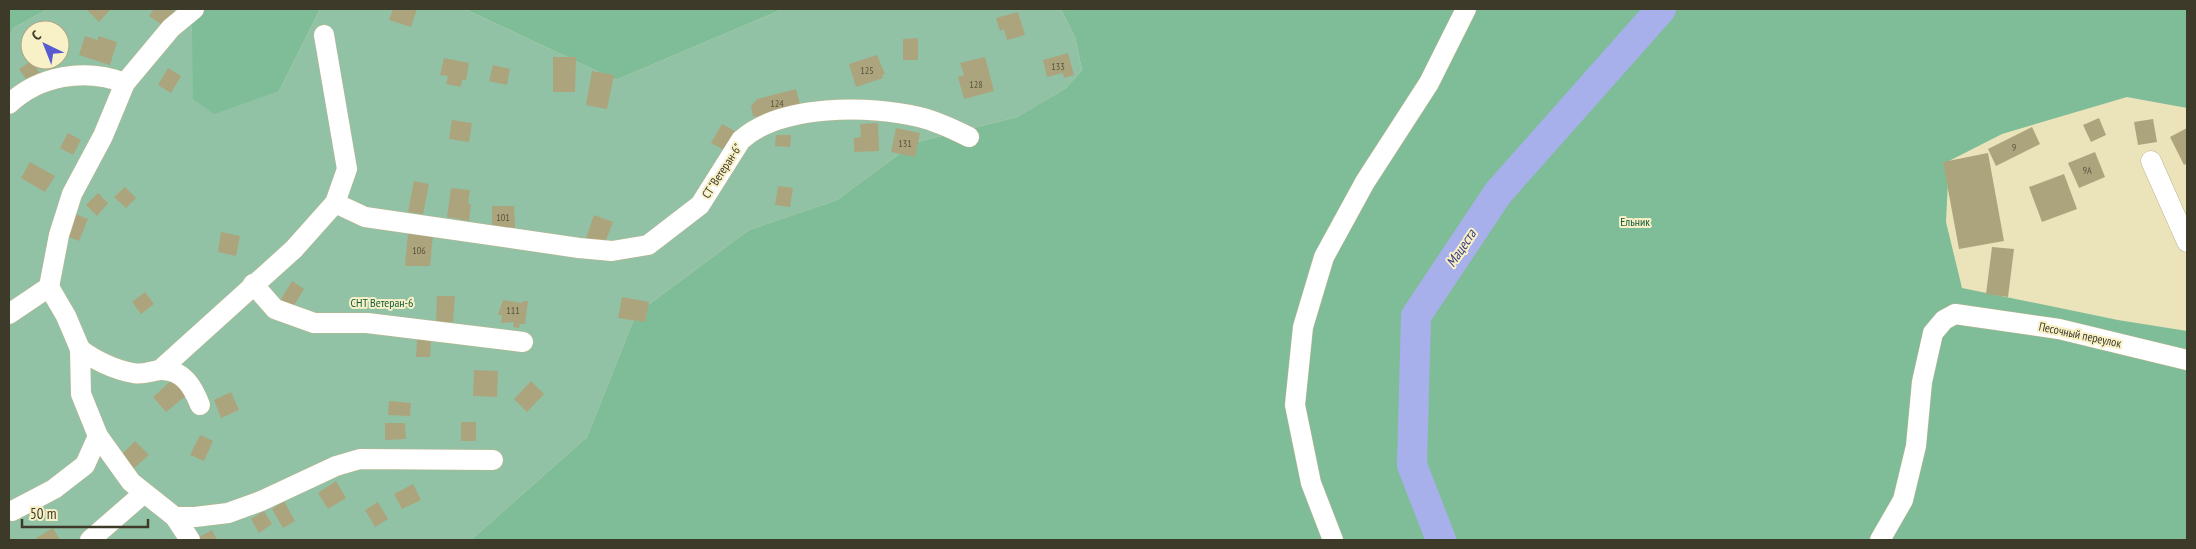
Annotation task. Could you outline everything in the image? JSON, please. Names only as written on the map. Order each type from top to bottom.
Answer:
[{"type":"street","points":[[190,540],[175,517],[144,494],[117,464],[98,436],[81,394],[80,349],[66,316],[49,287],[59,235],[72,194],[103,136],[125,82],[171,28],[194,9]]},
{"type":"street","points":[[1333,540],[1312,483],[1295,405],[1303,327],[1324,257],[1365,182],[1429,83],[1466,9]]},
{"type":"street","points":[[160,370],[226,312],[253,284],[294,250],[335,203],[348,169],[324,35]]},
{"type":"street","points":[[9,104],[19,95],[40,82],[66,76],[104,75],[125,82]]},
{"type":"street","name":"СТ \"Ветеран-6\"","points":[[335,203],[365,217],[579,248],[612,251],[648,244],[700,205],[741,140],[751,132],[788,116],[837,110],[885,111],[919,117],[969,137]]},
{"type":"street","points":[[2152,161],[2187,242]]},
{"type":"street","points":[[253,284],[275,309],[314,323],[367,323],[523,342]]},
{"type":"street","points":[[9,314],[49,287]]},
{"type":"street","name":"Песочный переулок","points":[[1880,540],[1903,500],[1916,446],[1922,382],[1933,332],[1944,320],[1955,314],[1971,315],[2059,329],[2187,360]]},
{"type":"street","points":[[80,349],[92,358],[133,374],[160,370],[169,371],[184,377],[193,386],[200,405]]},
{"type":"street","points":[[12,511],[54,489],[85,466],[98,436]]},
{"type":"street","points":[[175,517],[195,517],[228,513],[261,501],[336,466],[360,459],[493,460]]},
{"type":"street","points":[[90,540],[144,494]]},
{"type":"green space","points":[[9,9],[48,9],[28,20],[20,20],[20,24],[13,28],[9,40]]},
{"type":"green space","name":"СНТ Ветеран-6","points":[[48,9],[189,9],[192,33],[279,91],[320,9],[465,9],[616,80],[783,9],[1061,9],[1075,37],[1082,70],[1066,88],[1017,117],[914,143],[837,200],[749,230],[636,314],[587,437],[471,540],[9,540],[9,40],[13,28],[20,24],[20,70],[70,70],[70,20],[28,20]]},
{"type":"green space","points":[[189,9],[320,9],[279,91],[214,114],[193,99],[192,33]]},
{"type":"green space","points":[[465,9],[783,9],[616,80]]},
{"type":"green space","name":"Ельник","points":[[1061,9],[2187,9],[2187,108],[2127,97],[2002,134],[1949,161],[1946,222],[1962,288],[2118,320],[2187,331],[2187,540],[471,540],[587,437],[636,314],[749,230],[837,200],[914,143],[1017,117],[1066,88],[1082,70],[1075,37]]},
{"type":"building","points":[[86,9],[111,9],[99,22]]},
{"type":"building","points":[[154,9],[171,9],[175,12],[165,27],[149,16]]},
{"type":"building","points":[[393,9],[417,9],[411,27],[389,20]]},
{"type":"building","points":[[1018,12],[1025,35],[1007,40],[1004,29],[1000,31],[996,18]]},
{"type":"building","points":[[85,36],[97,40],[99,36],[117,42],[110,65],[79,55]]},
{"type":"building","points":[[918,38],[918,60],[903,60],[903,39]]},
{"type":"building","points":[[1068,53],[1074,75],[1064,78],[1063,73],[1047,77],[1043,60]]},
{"type":"building","points":[[877,55],[885,74],[882,75],[883,78],[856,87],[849,64]]},
{"type":"building","points":[[553,57],[576,57],[575,92],[553,92]]},
{"type":"building","points":[[985,57],[994,91],[964,99],[958,77],[964,75],[960,63]]},
{"type":"building","points":[[444,58],[469,63],[466,80],[462,80],[461,87],[446,84],[448,76],[440,75]]},
{"type":"building","points":[[493,65],[510,69],[507,85],[489,81]]},
{"type":"building","points":[[168,68],[181,76],[171,93],[158,85]]},
{"type":"building","points":[[19,69],[38,70],[40,73],[28,82]]},
{"type":"building","points":[[592,71],[614,75],[607,109],[586,105]]},
{"type":"building","points":[[796,89],[801,108],[761,118],[753,116],[751,106],[757,99]]},
{"type":"building","points":[[2099,118],[2106,135],[2091,142],[2083,125]]},
{"type":"building","points":[[2153,119],[2157,142],[2138,145],[2134,122]]},
{"type":"building","points":[[452,120],[472,123],[469,142],[449,139]]},
{"type":"building","points":[[878,123],[879,151],[854,152],[854,138],[861,137],[860,124]]},
{"type":"building","points":[[722,124],[735,131],[724,150],[711,143]]},
{"type":"building","points":[[2032,127],[2040,144],[1996,166],[1988,149]]},
{"type":"building","points":[[896,128],[920,133],[915,157],[891,152]]},
{"type":"building","points":[[2187,128],[2187,163],[2184,165],[2170,137]]},
{"type":"building","points":[[68,133],[81,140],[73,155],[60,148]]},
{"type":"building","points":[[776,135],[791,135],[790,147],[775,146]]},
{"type":"building","points":[[2095,152],[2105,177],[2079,188],[2068,163]]},
{"type":"building","points":[[1988,153],[2004,241],[1959,249],[1943,162]]},
{"type":"building","points":[[30,162],[55,176],[45,192],[21,178]]},
{"type":"building","points":[[2064,174],[2077,209],[2042,222],[2029,187]]},
{"type":"building","points":[[414,181],[429,184],[423,214],[408,212]]},
{"type":"building","points":[[778,186],[793,188],[790,207],[775,205]]},
{"type":"building","points":[[125,187],[136,198],[126,208],[114,197]]},
{"type":"building","points":[[451,188],[470,190],[468,203],[471,204],[469,221],[447,217]]},
{"type":"building","points":[[98,193],[108,203],[97,216],[86,205]]},
{"type":"building","points":[[492,206],[514,206],[515,229],[492,229]]},
{"type":"building","points":[[73,213],[88,219],[79,241],[64,235]]},
{"type":"building","points":[[594,215],[613,222],[604,245],[586,238]]},
{"type":"building","points":[[221,232],[240,236],[236,256],[218,252]]},
{"type":"building","points":[[408,233],[433,235],[430,266],[405,266]]},
{"type":"building","points":[[1992,247],[2014,249],[2008,297],[1986,294]]},
{"type":"building","points":[[292,281],[304,289],[293,307],[281,299]]},
{"type":"building","points":[[145,292],[154,304],[141,314],[132,302]]},
{"type":"building","points":[[437,296],[455,296],[453,322],[436,322]]},
{"type":"building","points":[[622,297],[649,302],[645,322],[618,318]]},
{"type":"building","points":[[503,300],[522,303],[523,301],[528,301],[525,324],[520,324],[519,328],[513,327],[514,322],[501,323],[502,315],[498,315]]},
{"type":"building","points":[[417,339],[431,340],[430,357],[416,357]]},
{"type":"building","points":[[474,370],[498,371],[497,397],[473,396]]},
{"type":"building","points":[[173,379],[187,395],[166,412],[153,397]]},
{"type":"building","points":[[531,381],[544,394],[527,412],[514,399]]},
{"type":"building","points":[[231,392],[239,410],[221,418],[214,400]]},
{"type":"building","points":[[389,401],[411,403],[410,416],[388,415]]},
{"type":"building","points":[[461,422],[476,422],[476,441],[461,441]]},
{"type":"building","points":[[385,423],[405,423],[406,439],[385,440]]},
{"type":"building","points":[[200,435],[213,441],[204,461],[190,455]]},
{"type":"building","points":[[135,441],[149,455],[132,470],[119,457]]},
{"type":"building","points":[[336,481],[346,498],[328,509],[318,493]]},
{"type":"building","points":[[413,484],[421,500],[402,509],[394,494]]},
{"type":"building","points":[[284,501],[295,521],[283,528],[272,509]]},
{"type":"building","points":[[378,502],[388,519],[375,527],[365,510]]},
{"type":"building","points":[[264,511],[272,524],[259,533],[251,519]]},
{"type":"building","points":[[53,528],[60,540],[38,540],[36,538]]},
{"type":"building","points":[[212,530],[217,540],[198,540],[197,538]]},
{"type":"waterway","name":"Мацеста","points":[[1441,540],[1412,465],[1416,316],[1498,193],[1661,9]]}]
